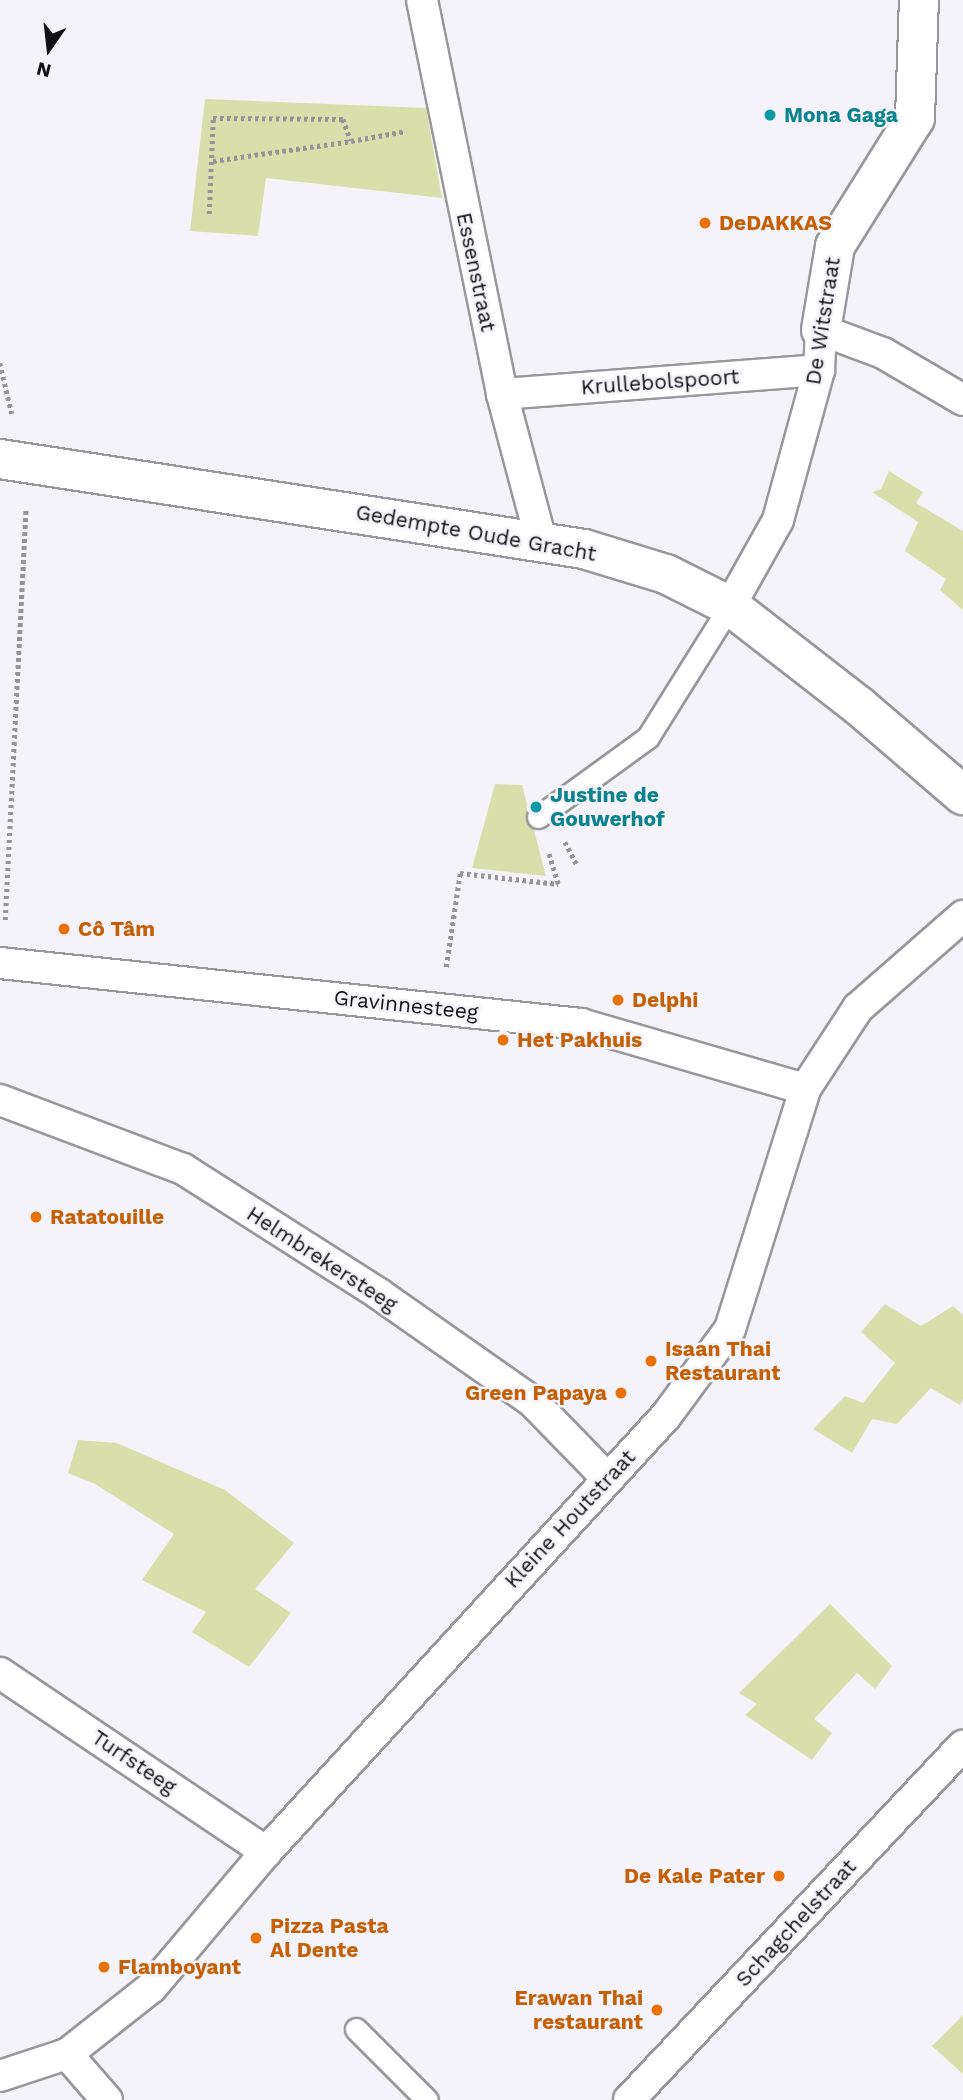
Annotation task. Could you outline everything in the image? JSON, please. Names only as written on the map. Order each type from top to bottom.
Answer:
[{"type":"street","name":"Essenstraat","points":[[422,0],[444,122],[502,394],[541,541]]},
{"type":"street","name":"De Witstraat","points":[[730,606],[778,520],[818,370],[821,330],[835,246],[915,118],[919,0]]},
{"type":"street","points":[[821,330],[883,353],[963,400]]},
{"type":"street","name":"Krullebolspoort","points":[[502,394],[818,370]]},
{"type":"street","name":"Gedempte Oude Gracht","points":[[10,461],[541,541],[584,549],[666,574],[730,606],[859,706],[963,795]]},
{"type":"street","name":"Kleine Houtstraat","points":[[0,2076],[66,2054],[151,1988],[266,1852],[666,1416],[730,1329],[805,1088],[858,1008],[963,916]]},
{"type":"street","name":"Gravinnesteeg","points":[[1,964],[581,1024],[805,1088]]},
{"type":"street","name":"Helmbrekersteeg","points":[[0,1100],[183,1168],[379,1294],[533,1402],[607,1478]]},
{"type":"street","name":"Turfsteeg","points":[[0,1674],[266,1852]]},
{"type":"street","name":"Schagchelstraat","points":[[629,2100],[963,1746]]},
{"type":"street","points":[[66,2054],[107,2100]]},
{"type":"lane","points":[[538,817],[648,737],[730,606]]},
{"type":"lane","points":[[356,2029],[427,2100]]},
{"type":"path","points":[[209,214],[213,118],[343,119],[351,141]]},
{"type":"path","points":[[213,161],[351,141],[444,122]]},
{"type":"path","points":[[0,363],[13,418],[10,461],[26,501],[1,964]]},
{"type":"path","points":[[439,1009],[460,873],[558,884],[538,817]]},
{"type":"green space","points":[[205,99],[426,108],[442,198],[266,178],[258,236],[190,231]]},
{"type":"green space","points":[[889,471],[923,492],[916,503],[963,531],[963,610],[940,590],[946,579],[905,551],[918,522],[872,492],[881,489]]},
{"type":"green space","points":[[495,784],[522,785],[546,876],[472,868]]},
{"type":"green space","points":[[885,1304],[921,1326],[953,1306],[963,1315],[963,1399],[960,1405],[931,1388],[897,1424],[872,1419],[852,1453],[813,1429],[845,1396],[863,1403],[895,1363],[861,1332]]},
{"type":"green space","points":[[78,1440],[117,1443],[225,1490],[294,1543],[255,1589],[291,1613],[249,1667],[192,1632],[206,1612],[142,1580],[174,1534],[95,1484],[68,1473]]},
{"type":"green space","points":[[830,1604],[892,1666],[875,1689],[857,1673],[814,1719],[832,1733],[812,1760],[745,1715],[757,1704],[739,1693]]},
{"type":"green space","points":[[963,2015],[963,2074],[932,2046]]},
{"type":"place","name":"Mona Gaga","points":[[770,115]]},
{"type":"place","name":"DeDAKKAS","points":[[705,223]]},
{"type":"place","name":"Justine de Gouwerhof","points":[[536,807]]},
{"type":"place","name":"Cô Tâm","points":[[64,929]]},
{"type":"place","name":"Delphi","points":[[618,1000]]},
{"type":"place","name":"Het Pakhuis","points":[[503,1040]]},
{"type":"place","name":"Ratatouille","points":[[36,1217]]},
{"type":"place","name":"Isaan Thai Restaurant","points":[[651,1361]]},
{"type":"place","name":"Green Papaya","points":[[621,1393]]},
{"type":"place","name":"De Kale Pater","points":[[779,1876]]},
{"type":"place","name":"Pizza Pasta Al Dente","points":[[256,1938]]},
{"type":"place","name":"Flamboyant","points":[[104,1967]]},
{"type":"place","name":"Erawan Thai restaurant","points":[[657,2010]]}]
